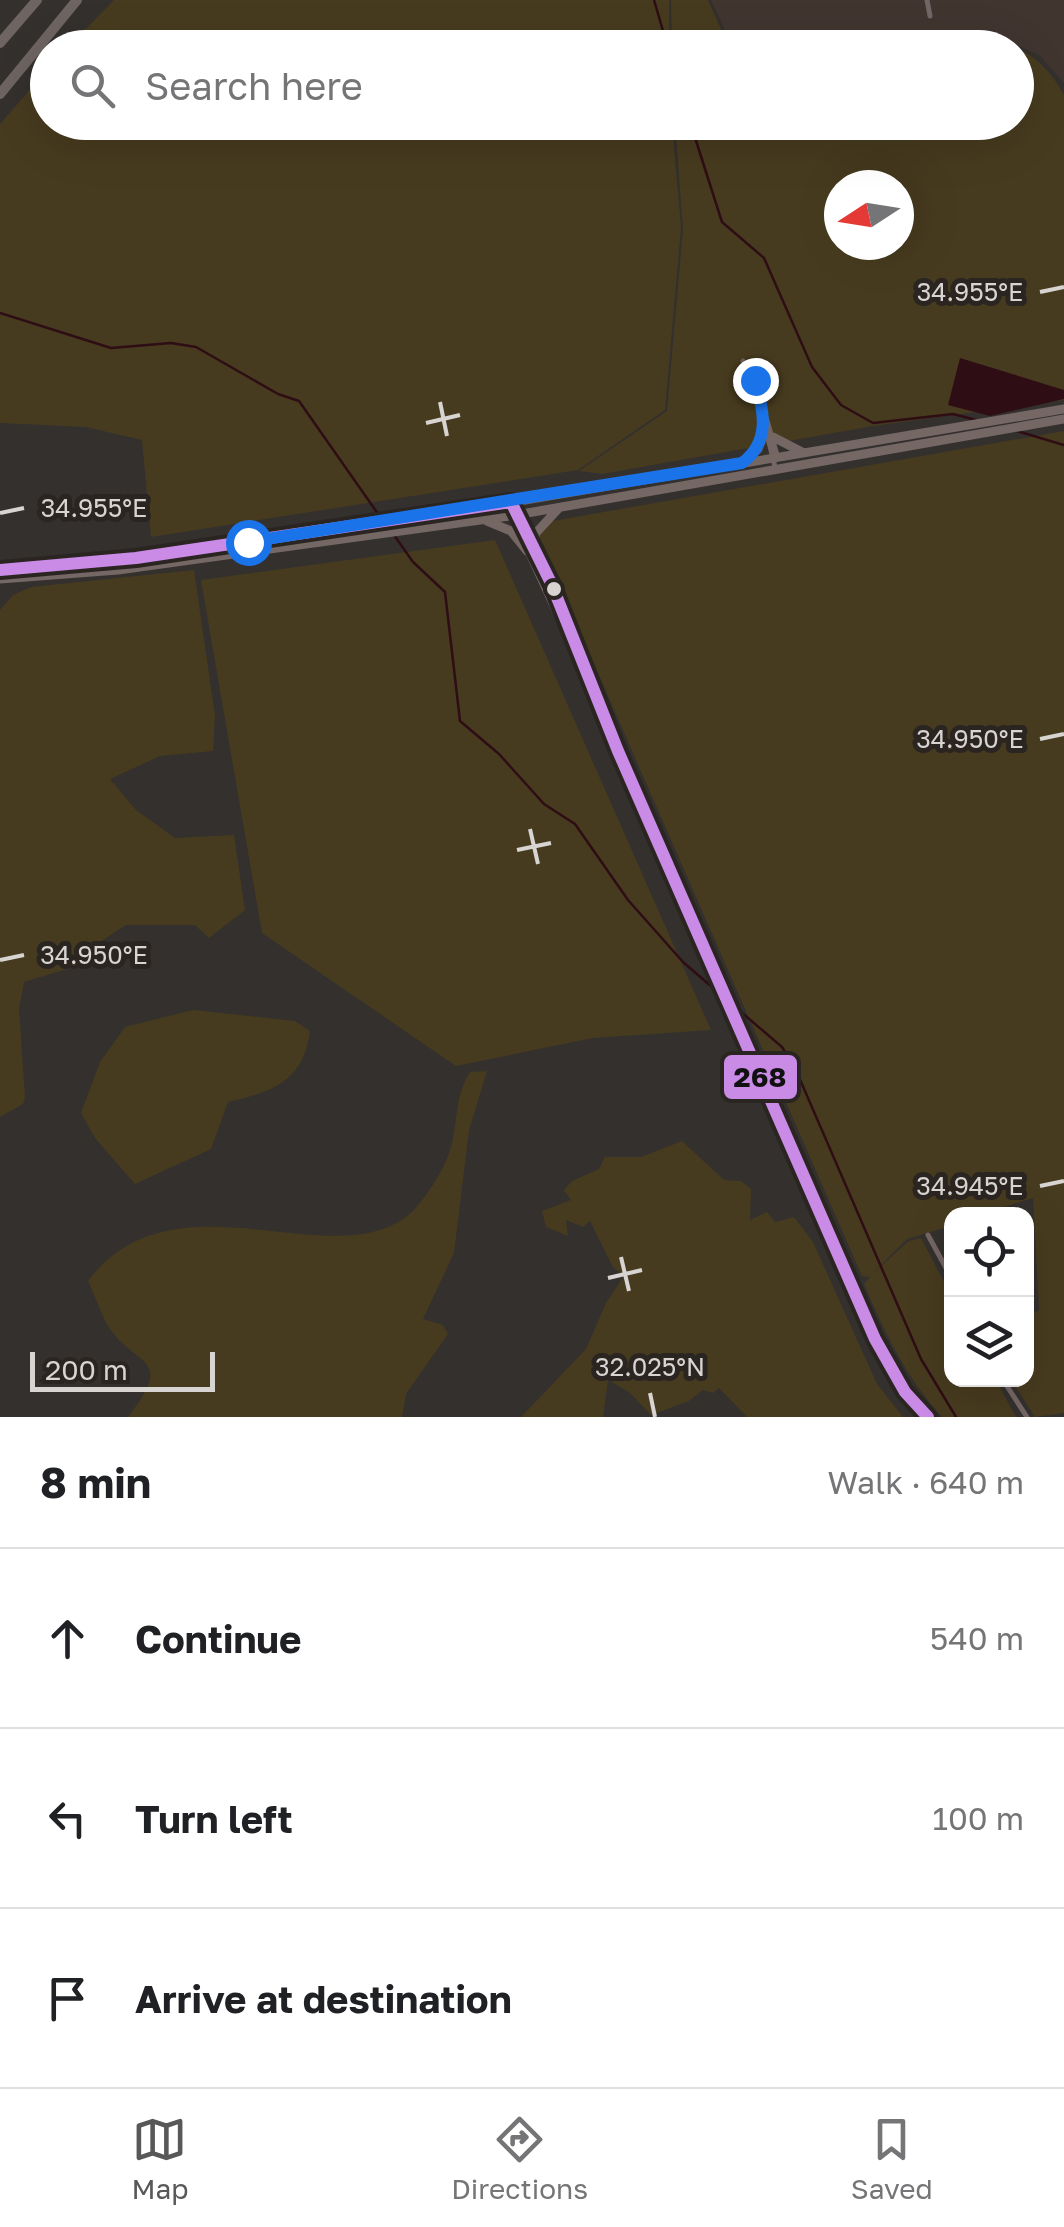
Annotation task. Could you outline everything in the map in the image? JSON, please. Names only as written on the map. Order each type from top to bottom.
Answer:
[{"type":"highway","points":[[0,44],[37,0]]},
{"type":"highway","points":[[53,30],[78,0]]},
{"type":"highway","points":[[0,94],[30,58]]},
{"type":"main road","points":[[0,570],[146,557],[511,502],[1064,409]]},
{"type":"main road","points":[[0,579],[118,570],[516,515],[1064,419]]},
{"type":"main road","points":[[742,463],[769,435],[804,452]]},
{"type":"main road","points":[[511,502],[875,1340],[905,1392],[928,1417]]},
{"type":"main road","points":[[531,549],[542,523],[561,507]]},
{"type":"main road","points":[[480,519],[511,531],[531,549]]},
{"type":"street","points":[[927,0],[930,16]]},
{"type":"street","points":[[743,362],[757,387],[776,471]]},
{"type":"street","points":[[928,1235],[944,1264]]},
{"type":"street","points":[[1008,1387],[1028,1417]]},
{"type":"shaded area","points":[[114,0],[669,0],[669,30],[85,30]]},
{"type":"shaded area","points":[[671,0],[708,0],[721,30],[672,30]]},
{"type":"shaded area","points":[[711,0],[1064,0],[1064,83],[1034,53],[1034,30],[725,30]]},
{"type":"shaded area","points":[[1034,59],[1042,65],[1064,95],[1064,400],[873,426],[602,474],[579,471],[667,411],[683,230],[676,140],[1034,140]]},
{"type":"shaded area","points":[[30,90],[30,140],[673,140],[681,228],[665,410],[578,470],[151,537],[142,440],[86,427],[0,423],[0,124]]},
{"type":"shaded area","points":[[960,358],[1064,390],[1064,399],[990,416],[948,405]]},
{"type":"shaded area","points":[[1064,431],[1064,1413],[1035,1417],[1016,1387],[1034,1387],[1034,1313],[1039,1310],[1033,1198],[1004,1207],[944,1207],[944,1228],[907,1239],[872,1274],[909,1241],[921,1238],[944,1282],[944,1387],[1000,1387],[1016,1417],[942,1417],[897,1354],[864,1284],[870,1277],[862,1276],[538,536],[547,522]]},
{"type":"shaded area","points":[[495,540],[711,1030],[593,1038],[456,1066],[262,933],[201,580]]},
{"type":"shaded area","points":[[194,570],[215,716],[213,751],[160,756],[110,779],[136,810],[175,838],[234,835],[245,910],[209,938],[195,925],[126,925],[89,949],[77,966],[24,982],[19,1009],[25,1097],[23,1104],[0,1117],[0,610],[13,595],[31,587]]},
{"type":"shaded area","points":[[193,1010],[295,1021],[310,1031],[307,1048],[301,1062],[283,1082],[259,1094],[228,1102],[211,1149],[135,1184],[95,1138],[81,1113],[100,1062],[125,1027]]},
{"type":"shaded area","points":[[487,1071],[469,1130],[454,1253],[423,1319],[443,1325],[448,1334],[406,1394],[402,1417],[128,1417],[149,1383],[150,1372],[108,1326],[88,1281],[124,1248],[165,1231],[209,1227],[342,1236],[380,1230],[412,1212],[428,1192],[449,1153],[465,1082],[470,1072]]},
{"type":"shaded area","points":[[682,1141],[724,1180],[741,1181],[751,1189],[750,1220],[767,1212],[775,1222],[794,1217],[813,1242],[877,1384],[903,1417],[747,1417],[719,1388],[713,1393],[703,1390],[689,1401],[651,1415],[629,1392],[608,1380],[603,1417],[521,1417],[586,1349],[606,1303],[624,1276],[613,1267],[590,1221],[583,1227],[566,1220],[568,1236],[546,1227],[542,1211],[571,1200],[564,1190],[572,1181],[599,1169],[605,1157],[641,1157]]},
{"type":"waterway","points":[[654,0],[663,30]]},
{"type":"waterway","points":[[696,140],[722,222],[764,258],[812,367],[841,405],[873,423],[953,414],[976,420]]},
{"type":"waterway","points":[[0,313],[111,348],[171,343],[196,347],[278,394],[299,401],[383,521]]},
{"type":"waterway","points":[[1017,431],[1064,445]]},
{"type":"waterway","points":[[394,535],[413,562],[445,592],[460,721],[499,754],[544,804],[575,824],[628,900],[683,962],[720,994]]},
{"type":"waterway","points":[[734,1006],[782,1047],[795,1068],[921,1359],[956,1417]]},
{"type":"transit line","name":"268","points":[[0,570],[136,558],[511,502],[552,585],[618,751],[875,1339],[905,1392],[928,1417]]},
{"type":"route","points":[[248,542],[431,516],[742,463],[758,450],[764,433],[755,380]]}]
